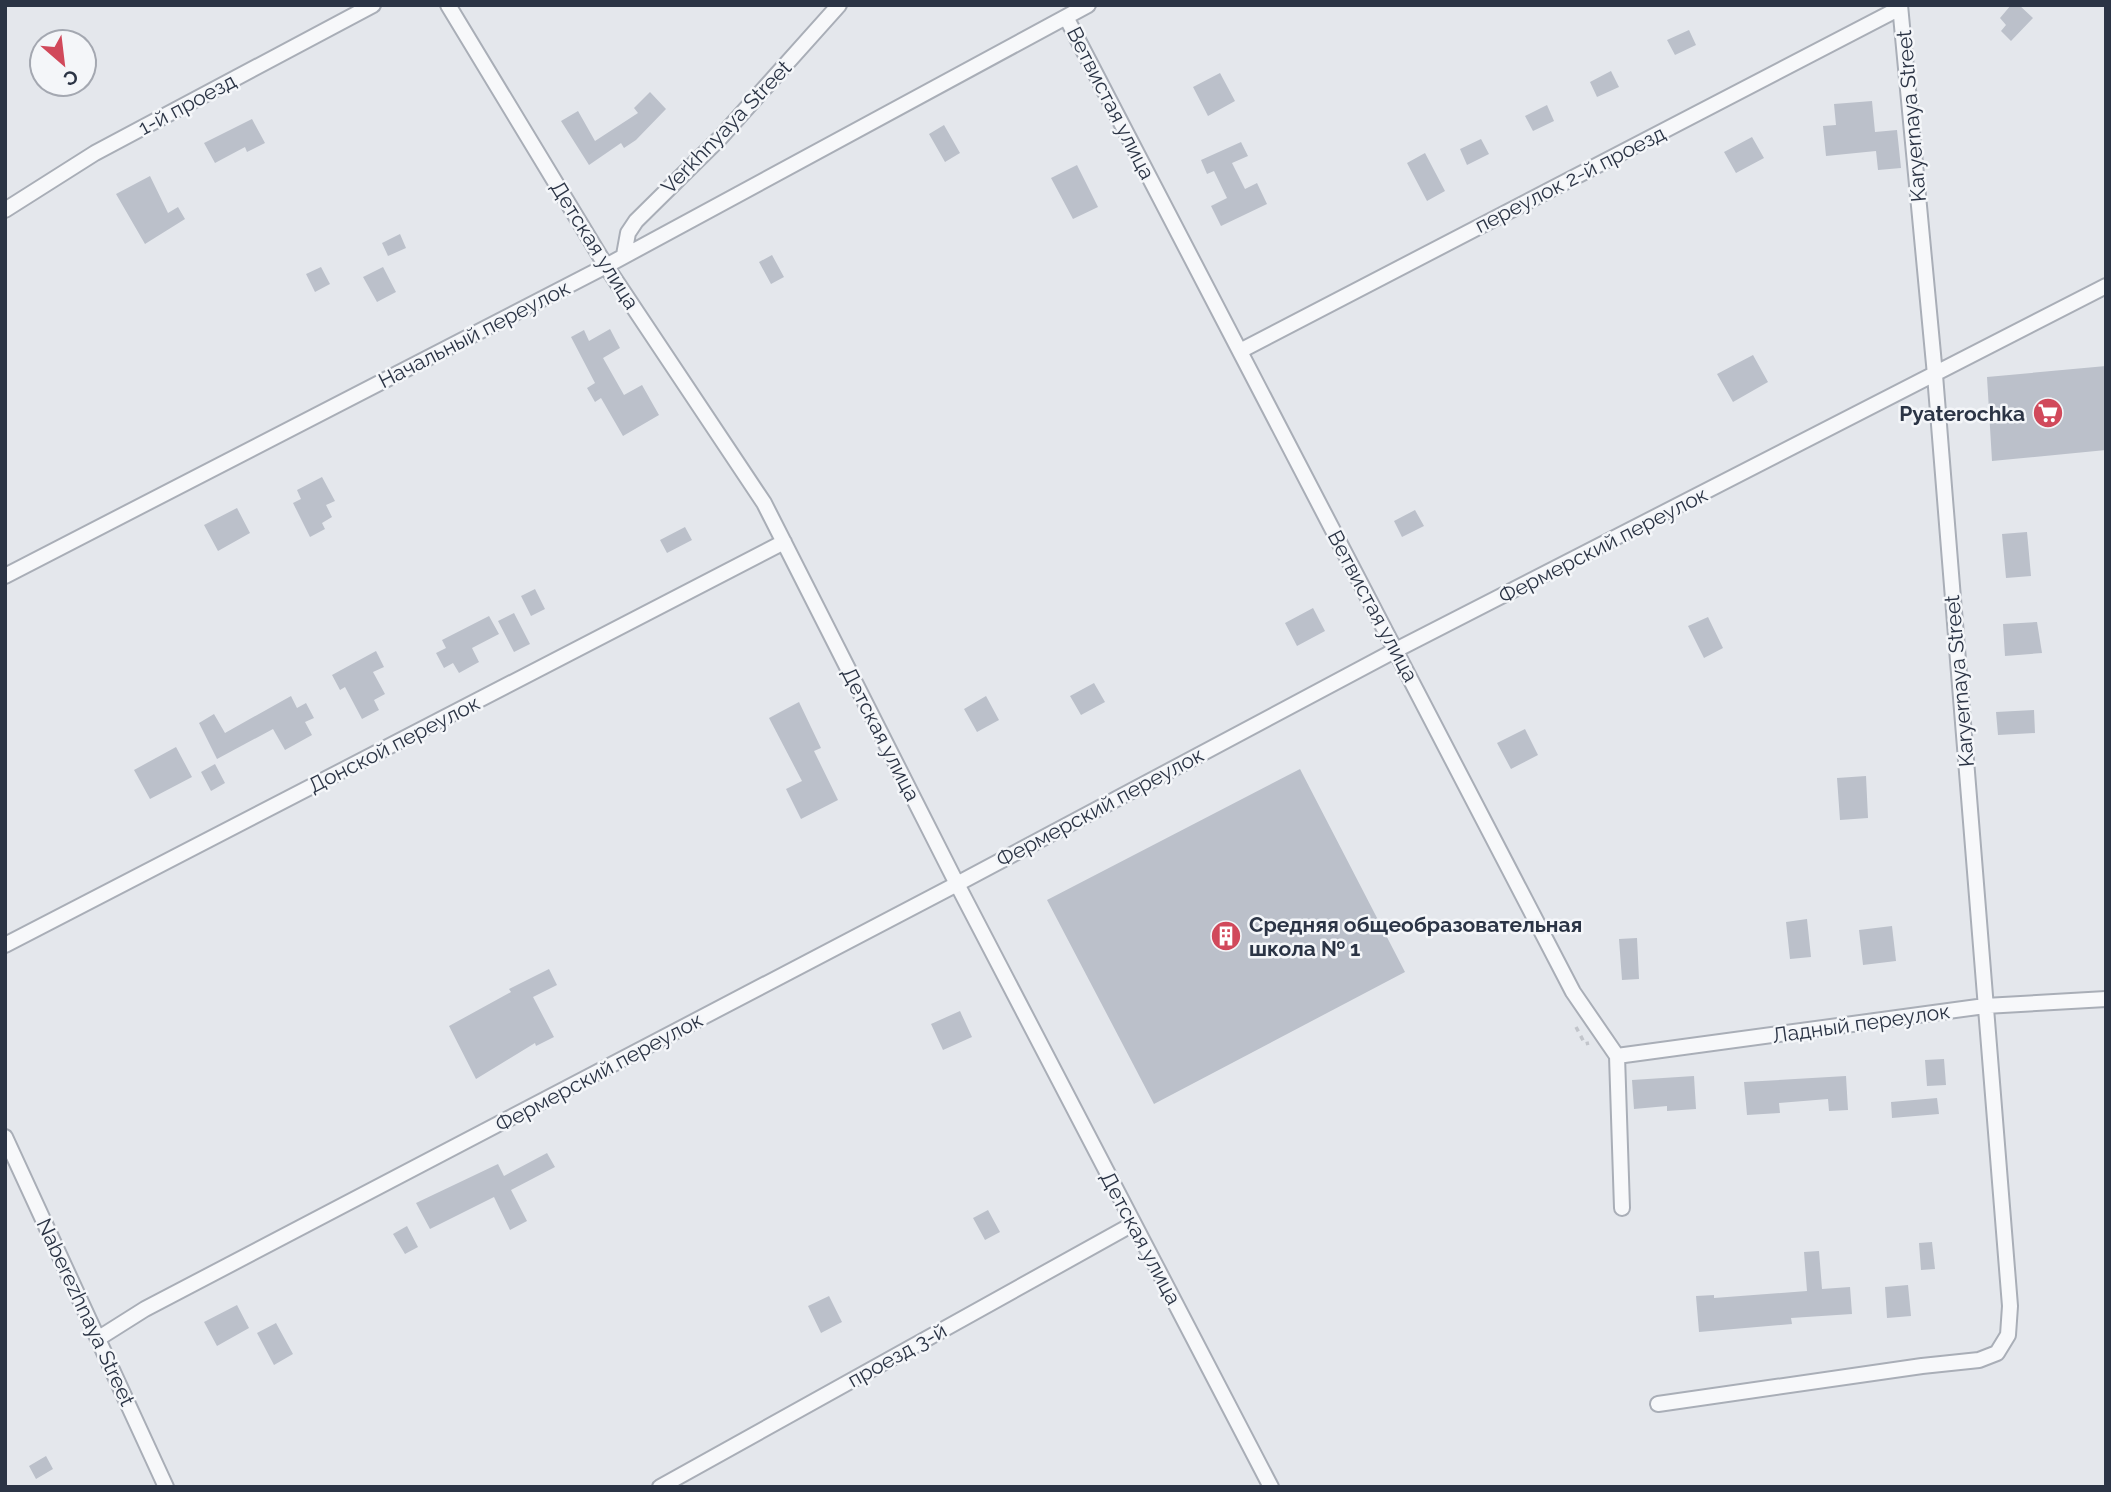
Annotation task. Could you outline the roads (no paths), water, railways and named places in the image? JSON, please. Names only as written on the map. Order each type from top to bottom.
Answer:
[{"type":"street","name":"1-й проезд","points":[[5,210],[95,153],[373,5]]},
{"type":"street","name":"Детская улица","points":[[448,5],[606,266],[764,503],[957,884],[1271,1487]]},
{"type":"street","name":"Verkhnyaya Street","points":[[624,255],[628,233],[636,221],[720,138],[839,5]]},
{"type":"street","name":"Начальный переулок","points":[[5,576],[606,266],[1088,5]]},
{"type":"street","name":"переулок 2-й проезд","points":[[1240,351],[1900,6]]},
{"type":"street","name":"Karyernaya Street","points":[[1658,1404],[1979,1360],[1997,1353],[2008,1335],[2010,1306],[1935,374],[1900,6]]},
{"type":"street","name":"Ветвистая улица","points":[[1066,17],[1573,992],[1616,1056],[1622,1208]]},
{"type":"street","name":"Фермерский переулок","points":[[99,1338],[145,1309],[957,884],[1396,650],[2106,286]]},
{"type":"street","name":"Донской переулок","points":[[5,945],[784,542]]},
{"type":"street","name":"Ладный переулок","points":[[1616,1056],[1985,1006],[2106,999]]},
{"type":"street","name":"Naberezhnaya Street","points":[[5,1137],[166,1487]]},
{"type":"street","name":"проезд 3-й","points":[[660,1487],[1133,1224]]},
{"type":"place","name":"Pyaterochka","points":[[2048,413]]},
{"type":"place","name":"Средняя общеобразовательная школа № 1","points":[[1226,936]]}]
